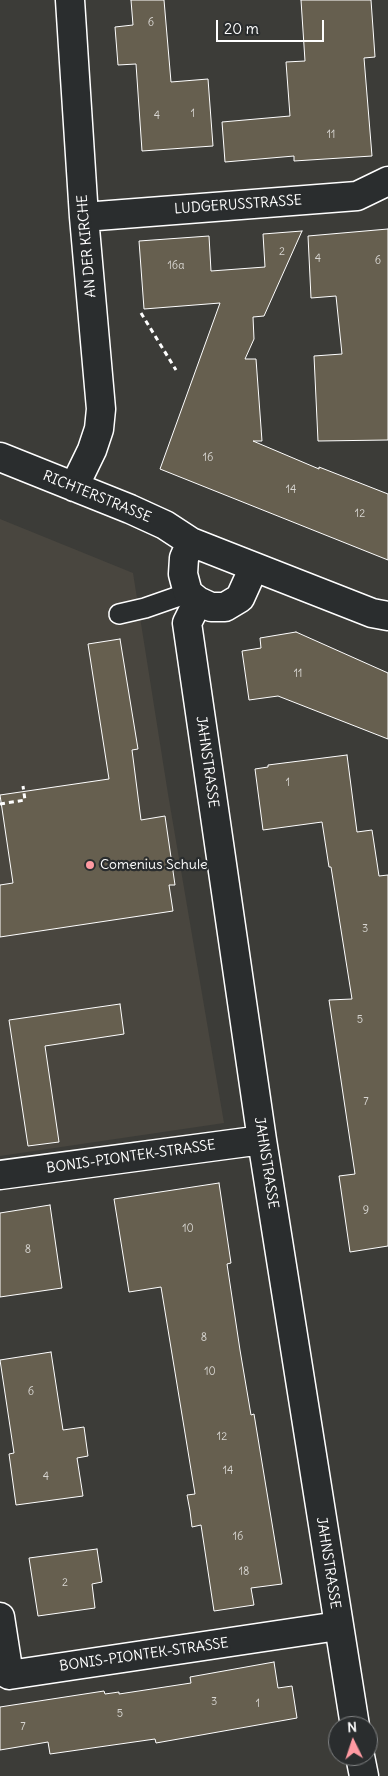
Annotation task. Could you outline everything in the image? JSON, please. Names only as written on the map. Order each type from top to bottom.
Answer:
[{"type":"street","name":"AN DER KIRCHE","points":[[70,0],[84,217],[101,410],[99,429],[92,450],[74,487]]},
{"type":"street","name":"LUDGERUSSTRASSE","points":[[84,217],[357,196],[388,181]]},
{"type":"street","name":"RICHTERSTRASSE","points":[[0,457],[156,521],[191,542],[372,612],[388,616]]},
{"type":"street","points":[[191,542],[184,558],[183,574],[193,597],[211,607],[225,607],[240,598],[254,567]]},
{"type":"street","name":"JAHNSTRASSE","points":[[193,597],[187,623],[262,1140],[353,1716]]},
{"type":"street","name":"BONIS-PIONTEK-STRASSE","points":[[0,1175],[262,1140]]},
{"type":"street","name":"BONIS-PIONTEK-STRASSE","points":[[0,1617],[9,1675],[338,1626]]},
{"type":"lane","points":[[119,614],[193,597]]},
{"type":"path","points":[[141,313],[176,370]]},
{"type":"path","points":[[0,804],[25,800],[23,786]]},
{"type":"shaded area","name":"Comenius Schule","points":[[0,519],[133,573],[168,794],[224,1123],[0,1156]]},
{"type":"building","points":[[131,0],[164,0],[171,82],[208,79],[213,146],[142,151],[136,64],[118,65],[115,27],[133,25]]},
{"type":"building","points":[[301,0],[371,0],[375,57],[364,58],[372,156],[294,161],[294,156],[225,162],[222,122],[290,116],[286,62],[305,61]]},
{"type":"building","points":[[388,229],[388,440],[318,441],[314,356],[342,354],[336,296],[311,298],[308,236]]},
{"type":"building","points":[[302,231],[264,316],[253,317],[254,339],[245,359],[256,359],[262,441],[253,441],[319,469],[319,467],[388,494],[388,560],[160,469],[220,303],[144,309],[139,241],[209,236],[211,271],[265,267],[263,234]]},
{"type":"building","points":[[296,632],[388,673],[388,739],[278,696],[249,700],[242,651],[261,648],[260,638]]},
{"type":"building","points":[[120,639],[138,749],[132,750],[141,820],[165,816],[175,885],[169,885],[173,911],[0,937],[0,885],[13,883],[0,795],[109,779],[88,644]]},
{"type":"building","points":[[347,755],[357,832],[372,830],[379,876],[388,875],[388,1246],[350,1252],[339,1176],[355,1174],[329,1000],[352,999],[331,867],[329,867],[322,822],[263,830],[255,769],[268,767],[268,765]]},
{"type":"building","points":[[120,1004],[124,1034],[45,1046],[59,1142],[28,1146],[9,1020]]},
{"type":"building","points":[[219,1183],[231,1263],[227,1264],[240,1350],[251,1415],[254,1414],[282,1584],[251,1588],[254,1605],[214,1611],[201,1525],[192,1527],[187,1495],[195,1494],[161,1287],[129,1292],[114,1199]]},
{"type":"building","points":[[50,1205],[62,1288],[0,1297],[0,1213]]},
{"type":"building","points":[[51,1352],[63,1430],[84,1427],[88,1456],[77,1458],[83,1496],[16,1505],[9,1454],[14,1453],[0,1360]]},
{"type":"building","points":[[97,1549],[102,1582],[92,1584],[95,1608],[38,1616],[29,1558]]},
{"type":"building","points":[[274,1662],[278,1688],[292,1686],[297,1718],[156,1743],[155,1739],[50,1754],[48,1742],[0,1750],[0,1707],[104,1691],[105,1694],[119,1692],[119,1694],[191,1683],[190,1677]]},
{"type":"place","name":"Comenius Schule","points":[[90,865]]}]
